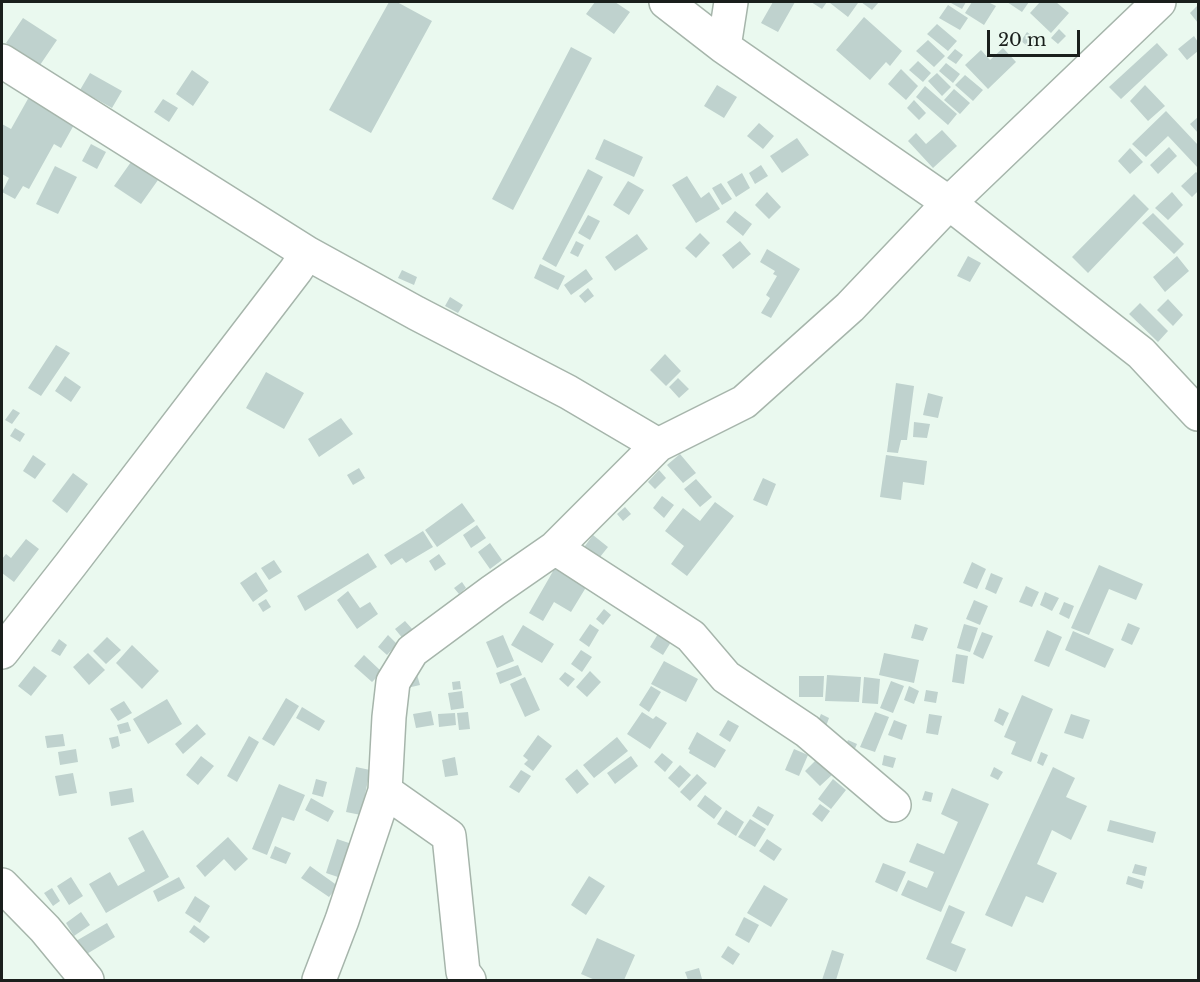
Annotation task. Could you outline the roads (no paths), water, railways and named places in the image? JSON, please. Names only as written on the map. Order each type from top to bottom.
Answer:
[{"type":"street","points":[[666,2],[724,47],[949,203],[1141,353],[1198,414]]},
{"type":"street","points":[[724,47],[731,2]]},
{"type":"street","points":[[319,981],[385,791],[393,682],[412,651],[555,548],[658,445],[744,402],[850,307],[949,203],[1159,2]]},
{"type":"street","points":[[2,61],[308,253],[416,313],[568,392],[658,445]]},
{"type":"street","points":[[2,652],[308,253]]},
{"type":"street","points":[[555,548],[691,636],[726,676],[807,731],[894,805]]},
{"type":"street","points":[[385,791],[449,836],[463,972],[469,981]]},
{"type":"street","points":[[2,885],[45,929],[87,981]]}]
